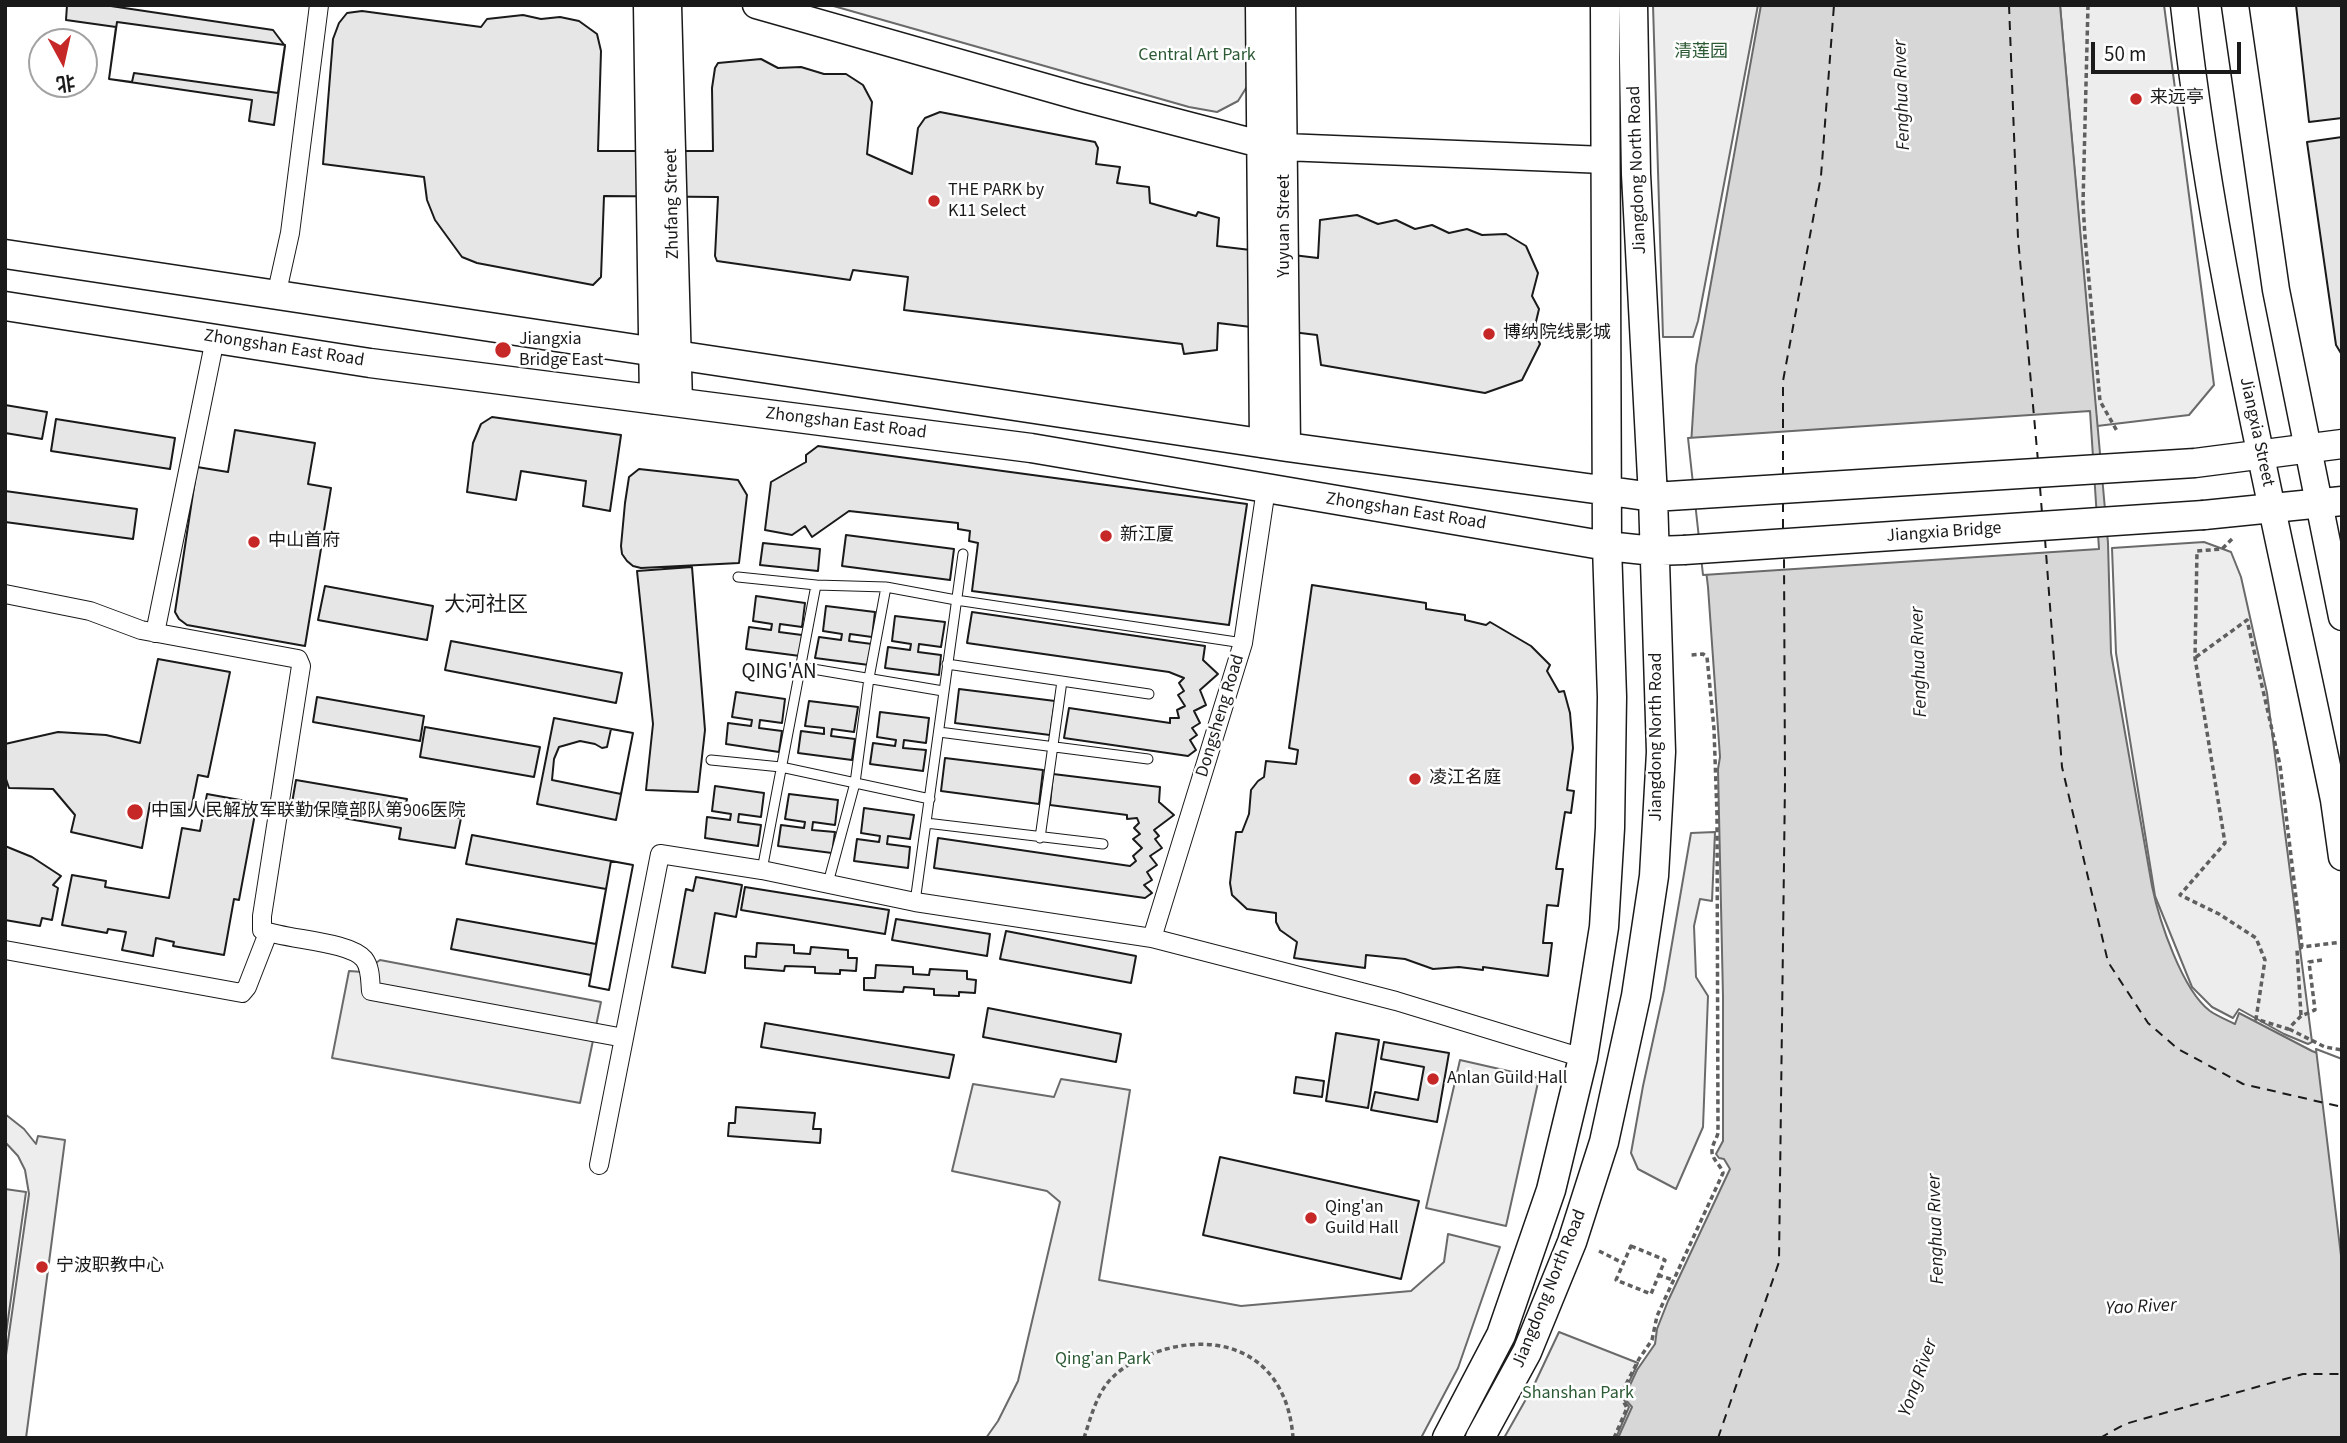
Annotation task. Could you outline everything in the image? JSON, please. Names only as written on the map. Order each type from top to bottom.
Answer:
[{"type":"main road","name":"Jiangdong North Road","points":[[1447,1438],[1501,1335],[1551,1190],[1583,1058],[1604,927],[1611,828],[1612,697],[1606,545],[1605,5]]},
{"type":"main road","name":"Jiangdong North Road","points":[[1480,1438],[1527,1352],[1572,1242],[1604,1142],[1636,996],[1654,876],[1660,808],[1661,752],[1654,551],[1666,496],[1636,174],[1633,5]]},
{"type":"main road","points":[[5,254],[1275,445],[1607,491],[1666,496],[2195,463],[2342,444]]},
{"type":"main road","name":"Zhongshan East Road","points":[[5,306],[370,363],[1031,448],[1606,545],[1654,551],[1684,550]]},
{"type":"main road","points":[[2272,508],[2330,502]]},
{"type":"main road","name":"Jiangxia Bridge","points":[[1684,550],[2204,515],[2272,508]]},
{"type":"street","points":[[276,296],[290,233],[320,5]]},
{"type":"street","name":"Zhufang Street","points":[[647,5],[665,353]]},
{"type":"street","name":"Zhufang Street","points":[[666,402],[668,5]]},
{"type":"street","points":[[756,5],[1080,97],[1272,146],[1605,160]]},
{"type":"street","name":"Yuyuan Street","points":[[1258,5],[1272,146]]},
{"type":"street","name":"Yuyuan Street","points":[[1275,445],[1272,146],[1282,5]]},
{"type":"street","name":"Jiangxia Street","points":[[2184,5],[2193,83],[2229,304],[2334,800],[2342,856]]},
{"type":"street","points":[[2235,5],[2276,290],[2307,449],[2330,502],[2334,578],[2342,617]]},
{"type":"street","points":[[155,633],[215,339]]},
{"type":"street","name":"Dongsheng Road","points":[[1152,938],[1243,643],[1266,489]]},
{"type":"street","points":[[5,594],[90,611],[141,631],[298,659],[301,666],[262,930],[275,936],[339,946],[354,952],[364,959],[370,972],[371,991],[624,1038]]},
{"type":"street","points":[[599,1165],[660,854],[762,870],[915,902],[1152,938],[1396,1001],[1583,1058]]},
{"type":"street","points":[[5,950],[242,993],[247,987],[268,933]]},
{"type":"lane","points":[[915,902],[963,554]]},
{"type":"lane","points":[[738,577],[816,585],[886,587],[1243,643]]},
{"type":"lane","points":[[762,870],[816,585]]},
{"type":"lane","points":[[828,883],[855,783],[869,678],[886,587]]},
{"type":"lane","points":[[947,664],[1149,694]]},
{"type":"lane","points":[[801,667],[943,691]]},
{"type":"lane","points":[[1040,838],[1062,681]]},
{"type":"lane","points":[[939,732],[1148,759]]},
{"type":"lane","points":[[711,761],[781,767],[930,799]]},
{"type":"lane","points":[[926,823],[1103,845]]},
{"type":"path","points":[[2088,5],[2083,203],[2085,237],[2100,401],[2117,431]]},
{"type":"path","points":[[2232,539],[2222,549],[2197,551],[2195,658],[2225,843],[2180,894],[2219,914],[2256,939],[2265,960],[2256,1018],[2288,1029],[2325,1048],[2342,1050]]},
{"type":"path","points":[[2195,658],[2247,620],[2280,765],[2302,947]]},
{"type":"path","points":[[1614,1438],[1627,1408],[1620,1397],[1621,1394],[1652,1340],[1657,1316],[1723,1173],[1713,1158],[1711,1149],[1718,1133],[1714,729],[1707,657],[1703,654],[1691,655]]},
{"type":"path","points":[[2301,1016],[2297,950],[2342,942]]},
{"type":"path","points":[[2288,1029],[2301,1016],[2315,1010],[2309,962],[2322,960]]},
{"type":"path","points":[[1630,1246],[1665,1259],[1651,1294],[1616,1280],[1623,1263],[1630,1246]]},
{"type":"path","points":[[1599,1251],[1623,1263]]},
{"type":"path","points":[[1658,1275],[1674,1280]]},
{"type":"path","points":[[1084,1438],[1097,1400],[1114,1376],[1150,1353],[1184,1345],[1219,1344],[1247,1353],[1269,1372],[1286,1404],[1293,1438]]},
{"type":"shaded area","name":"Central Art Park","points":[[830,5],[1248,5],[1248,85],[1238,101],[1217,112],[1189,107]]},
{"type":"shaded area","name":"清莲园","points":[[1653,5],[1758,5],[1693,337],[1663,337]]},
{"type":"shaded area","points":[[2060,5],[2164,5],[2214,385],[2189,415],[2097,426]]},
{"type":"shaded area","points":[[2204,542],[2231,552],[2241,577],[2267,693],[2312,1042],[2308,1044],[2239,1009],[2233,1018],[2212,1007],[2192,987],[2155,896],[2116,653],[2112,548]]},
{"type":"shaded area","points":[[1715,832],[1712,901],[1700,899],[1694,926],[1696,977],[1708,996],[1703,1127],[1676,1189],[1638,1169],[1631,1153],[1664,990],[1691,833]]},
{"type":"shaded area","points":[[380,960],[601,1002],[580,1103],[332,1058],[349,971],[363,972]]},
{"type":"shaded area","points":[[1460,1060],[1539,1078],[1506,1226],[1426,1208]]},
{"type":"shaded area","name":"Qing'an Park","points":[[1061,1079],[1130,1090],[1099,1280],[1241,1306],[1411,1291],[1444,1262],[1448,1234],[1500,1247],[1458,1368],[1421,1438],[986,1438],[998,1421],[1018,1381],[1060,1202],[1047,1191],[952,1171],[973,1084],[1054,1097]]},
{"type":"shaded area","points":[[5,1114],[24,1129],[36,1144],[38,1136],[65,1140],[26,1438],[5,1438],[5,1362],[29,1194],[25,1170],[18,1156],[5,1142]]},
{"type":"shaded area","points":[[5,1189],[26,1192],[5,1341]]},
{"type":"shaded area","name":"Shanshan Park","points":[[1559,1332],[1638,1363],[1622,1397],[1629,1407],[1616,1438],[1504,1438],[1534,1385]]},
{"type":"water","points":[[1761,5],[2060,5],[2108,543],[2111,653],[2152,886],[2166,935],[2181,971],[2200,1001],[2210,1011],[2235,1024],[2239,1013],[2312,1051],[2342,1063],[2342,1438],[1618,1438],[1632,1407],[1624,1398],[1637,1370],[1655,1344],[1657,1329],[1668,1301],[1730,1169],[1724,1159],[1716,1154],[1723,1141],[1720,757],[1708,587],[1691,445],[1696,366]]},
{"type":"pier","points":[[2090,411],[2099,549],[1703,575],[1688,438]]},
{"type":"pier","points":[[2316,1049],[2342,1059],[2342,1264]]},
{"type":"building","points":[[67,5],[104,5],[273,30],[285,46],[274,125],[249,121],[252,100],[109,79],[116,27],[66,20]]},
{"type":"building","points":[[2296,5],[2342,5],[2342,118],[2309,122]]},
{"type":"building","name":"THE PARK by K11 Select","points":[[362,11],[481,27],[487,19],[523,15],[579,21],[597,34],[601,51],[598,151],[713,151],[712,88],[715,68],[718,63],[761,59],[778,68],[801,67],[824,74],[846,74],[863,85],[872,102],[867,154],[912,174],[918,128],[925,118],[940,112],[1095,142],[1098,148],[1096,164],[1120,167],[1117,183],[1149,187],[1150,203],[1196,216],[1198,212],[1219,218],[1217,246],[1318,258],[1320,220],[1357,215],[1378,224],[1396,220],[1415,229],[1432,225],[1449,233],[1467,229],[1482,235],[1506,234],[1526,246],[1538,273],[1532,296],[1539,309],[1534,330],[1540,344],[1522,380],[1485,393],[1321,365],[1317,335],[1218,323],[1217,350],[1184,354],[1182,344],[904,310],[908,277],[853,270],[850,280],[717,261],[718,197],[604,196],[601,277],[593,285],[477,263],[462,257],[435,220],[427,200],[424,177],[323,164],[333,39],[339,23],[347,13]]},
{"type":"building","points":[[117,22],[285,45],[278,93],[134,73],[132,82],[109,79]]},
{"type":"building","points":[[2342,137],[2342,355],[2336,345],[2307,142]]},
{"type":"building","points":[[5,405],[47,412],[42,439],[5,433]]},
{"type":"building","points":[[492,417],[621,435],[610,511],[583,506],[586,481],[521,471],[516,500],[467,492],[473,443],[481,424]]},
{"type":"building","points":[[56,419],[175,438],[170,469],[51,451]]},
{"type":"building","name":"中山首府","points":[[235,430],[315,443],[308,484],[331,488],[305,646],[187,625],[175,612],[197,467],[228,472]]},
{"type":"building","name":"新江厦","points":[[818,446],[1247,504],[1229,625],[972,591],[978,543],[969,541],[970,531],[958,529],[958,523],[849,511],[812,537],[805,526],[792,535],[765,530],[771,482],[806,462],[806,455]]},
{"type":"building","points":[[639,469],[738,480],[747,495],[739,563],[641,568],[627,561],[621,546],[625,503],[629,477]]},
{"type":"building","points":[[5,491],[137,509],[133,539],[5,522]]},
{"type":"building","points":[[846,535],[954,549],[950,580],[842,566]]},
{"type":"building","points":[[763,543],[820,549],[818,571],[760,565]]},
{"type":"building","points":[[692,567],[705,730],[698,792],[646,790],[653,724],[637,571]]},
{"type":"building","name":"凌江名庭","points":[[1312,585],[1426,603],[1426,609],[1465,615],[1465,620],[1486,625],[1490,622],[1531,646],[1550,665],[1547,671],[1559,692],[1564,691],[1570,713],[1573,748],[1567,790],[1574,791],[1571,813],[1565,812],[1556,869],[1563,869],[1558,906],[1547,905],[1543,943],[1552,943],[1548,976],[1483,967],[1483,970],[1459,967],[1433,969],[1405,959],[1366,955],[1365,968],[1294,958],[1297,942],[1280,930],[1276,913],[1247,909],[1232,895],[1230,883],[1236,832],[1242,832],[1249,814],[1251,790],[1264,777],[1266,761],[1296,764],[1298,750],[1289,748]]},
{"type":"building","points":[[325,586],[433,606],[427,640],[318,620]]},
{"type":"building","points":[[756,596],[805,603],[802,627],[780,624],[779,632],[802,635],[800,656],[746,649],[749,627],[771,630],[772,624],[753,621]]},
{"type":"building","points":[[826,606],[875,612],[872,637],[850,634],[849,641],[872,644],[869,665],[815,658],[819,637],[841,640],[842,634],[823,631]]},
{"type":"building","points":[[972,612],[1205,646],[1203,660],[1218,674],[1200,690],[1206,705],[1194,711],[1200,723],[1192,728],[1197,735],[1190,740],[1196,750],[1188,756],[1064,738],[1069,708],[1170,723],[1170,718],[1179,718],[1177,710],[1185,706],[1178,695],[1184,691],[1179,683],[1184,678],[1169,672],[967,643]]},
{"type":"building","points":[[895,616],[945,622],[941,647],[919,644],[918,652],[941,655],[939,675],[885,668],[888,647],[910,650],[911,644],[892,641]]},
{"type":"building","points":[[451,641],[622,673],[616,703],[445,670]]},
{"type":"building","points":[[158,659],[230,672],[208,777],[198,775],[191,810],[150,803],[142,848],[71,832],[75,815],[53,789],[9,788],[5,776],[5,744],[58,732],[106,735],[140,743]]},
{"type":"building","points":[[959,689],[1055,701],[1050,735],[955,723]]},
{"type":"building","points":[[736,692],[785,699],[782,723],[760,720],[759,728],[782,731],[779,752],[726,744],[728,723],[751,726],[752,720],[732,717]]},
{"type":"building","points":[[317,697],[424,716],[420,741],[313,722]]},
{"type":"building","points":[[809,701],[858,707],[854,732],[832,729],[831,736],[855,739],[852,760],[798,753],[801,731],[824,734],[824,728],[805,726]]},
{"type":"building","points":[[880,712],[929,718],[926,743],[904,740],[903,748],[926,750],[923,771],[870,764],[873,743],[895,746],[896,740],[877,737]]},
{"type":"building","points":[[554,718],[633,733],[616,820],[537,804]]},
{"type":"building","points":[[425,727],[540,747],[534,777],[420,757]]},
{"type":"building","points":[[611,729],[633,733],[621,794],[552,780],[554,759],[559,747],[580,741],[607,747]]},
{"type":"building","points":[[945,758],[1043,770],[1039,804],[941,791]]},
{"type":"building","points":[[1053,774],[1160,787],[1159,802],[1174,815],[1154,830],[1159,836],[1155,839],[1162,848],[1150,856],[1157,865],[1147,872],[1152,880],[1144,885],[1152,893],[1145,898],[934,868],[938,838],[1130,866],[1136,861],[1133,856],[1142,848],[1133,839],[1140,834],[1134,828],[1139,823],[1137,818],[1127,819],[1127,815],[1050,805]]},
{"type":"building","points":[[296,780],[407,799],[405,808],[461,818],[455,848],[399,839],[401,828],[291,809]]},
{"type":"building","points":[[715,786],[764,793],[761,817],[739,814],[738,822],[761,825],[758,846],[705,838],[707,817],[730,820],[731,814],[712,811]]},
{"type":"building","points":[[207,794],[257,803],[239,900],[234,899],[224,955],[173,946],[174,942],[156,938],[153,956],[122,950],[126,932],[108,929],[107,933],[62,925],[72,875],[106,881],[105,887],[169,898],[182,828],[200,831]]},
{"type":"building","points":[[789,794],[838,800],[835,825],[813,822],[812,830],[835,832],[832,853],[778,846],[781,825],[804,828],[805,822],[785,819]]},
{"type":"building","points":[[864,808],[914,815],[910,839],[888,836],[887,844],[910,847],[908,868],[854,861],[857,839],[879,842],[880,836],[861,833]]},
{"type":"building","points":[[472,835],[633,865],[609,990],[589,986],[591,975],[451,949],[457,919],[596,944],[606,889],[466,864]]},
{"type":"building","points":[[5,846],[32,857],[61,876],[53,885],[58,888],[52,920],[42,918],[40,926],[5,920]]},
{"type":"building","points":[[611,861],[633,865],[609,990],[589,986]]},
{"type":"building","points":[[696,877],[742,885],[736,917],[715,913],[705,973],[672,967],[686,889],[693,891]]},
{"type":"building","points":[[745,887],[889,910],[885,934],[741,910]]},
{"type":"building","points":[[896,919],[990,934],[987,956],[892,940]]},
{"type":"building","points":[[1006,931],[1136,956],[1131,983],[1000,959]]},
{"type":"building","points":[[757,943],[794,945],[794,953],[810,954],[811,947],[848,950],[848,958],[857,958],[856,971],[840,970],[840,974],[815,973],[815,967],[785,966],[784,971],[745,968],[745,956],[756,957]]},
{"type":"building","points":[[876,965],[913,967],[913,974],[929,975],[930,969],[967,971],[967,979],[976,980],[975,993],[959,992],[959,996],[934,995],[934,989],[904,987],[903,992],[864,990],[864,978],[875,978]]},
{"type":"building","points":[[988,1008],[1121,1034],[1116,1062],[983,1037]]},
{"type":"building","points":[[765,1023],[954,1055],[949,1078],[761,1047]]},
{"type":"building","points":[[1336,1033],[1379,1040],[1368,1108],[1326,1101]]},
{"type":"building","name":"Anlan Guild Hall","points":[[1384,1042],[1449,1053],[1437,1122],[1371,1110],[1375,1092],[1418,1100],[1424,1067],[1381,1059]]},
{"type":"building","points":[[1296,1077],[1324,1081],[1322,1097],[1294,1093]]},
{"type":"building","points":[[736,1107],[815,1113],[813,1129],[821,1129],[820,1143],[728,1136],[729,1123],[735,1123]]},
{"type":"building","name":"Qing'an Guild Hall","points":[[1220,1157],[1419,1201],[1401,1279],[1203,1235]]},
{"type":"ferry route","points":[[1783,476],[1783,381],[1821,176],[1834,5]]},
{"type":"ferry route","points":[[2009,5],[2018,238],[2038,461]]},
{"type":"ferry route","points":[[2040,487],[2042,513]]},
{"type":"ferry route","points":[[1783,503],[1783,529]]},
{"type":"ferry route","points":[[2045,539],[2062,767],[2108,962],[2148,1023],[2178,1049],[2243,1084],[2342,1107]]},
{"type":"ferry route","points":[[1718,1438],[1779,1262],[1785,782],[1784,555]]},
{"type":"ferry route","points":[[2100,1438],[2125,1424],[2303,1374],[2342,1374]]},
{"type":"place","name":"来远亭","points":[[2136,99]]},
{"type":"place","name":"THE PARK by K11 Select","points":[[934,201]]},
{"type":"place","name":"博纳院线影城","points":[[1489,334]]},
{"type":"place","name":"Jiangxia Bridge East","points":[[503,350]]},
{"type":"place","name":"新江厦","points":[[1106,536]]},
{"type":"place","name":"中山首府","points":[[254,542]]},
{"type":"place","name":"凌江名庭","points":[[1415,779]]},
{"type":"place","name":"中国人民解放军联勤保障部队第906医院","points":[[135,812]]},
{"type":"place","name":"Anlan Guild Hall","points":[[1433,1079]]},
{"type":"place","name":"Qing'an Guild Hall","points":[[1311,1218]]},
{"type":"place","name":"宁波职教中心","points":[[42,1267]]},
{"type":"district","name":"大河社区","points":[[486,606]]},
{"type":"district","name":"QING'AN","points":[[779,673]]},
{"type":"water label","name":"Fenghua Rıver","points":[[1903,95]]},
{"type":"water label","name":"Fenghua Rıver","points":[[1920,662]]},
{"type":"water label","name":"Fenghua Rıver","points":[[1937,1229]]},
{"type":"water label","name":"Yao River","points":[[2141,1308]]},
{"type":"water label","name":"Yong River","points":[[1919,1378]]}]
